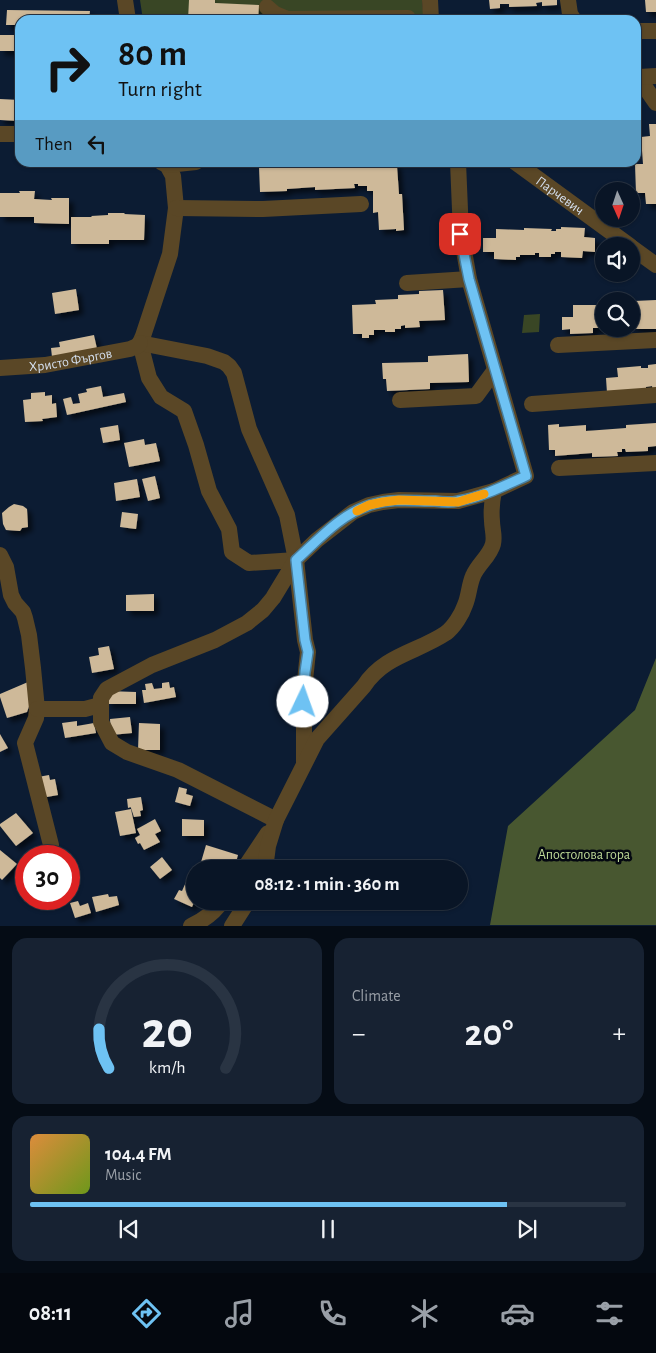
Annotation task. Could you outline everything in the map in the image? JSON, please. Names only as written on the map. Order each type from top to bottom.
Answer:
[{"type":"street","points":[[125,0],[127,15]]},
{"type":"street","points":[[430,0],[431,15]]},
{"type":"street","points":[[568,0],[571,15]]},
{"type":"street","points":[[267,7],[277,15]]},
{"type":"street","points":[[641,31],[656,31]]},
{"type":"street","points":[[641,76],[656,76]]},
{"type":"street","points":[[641,81],[656,102]]},
{"type":"street","points":[[0,134],[15,134]]},
{"type":"street","points":[[166,167],[173,176],[176,208],[170,254],[140,343],[149,378],[161,397],[184,411],[209,491],[229,529],[232,552],[250,563],[296,560]]},
{"type":"street","points":[[275,821],[178,770],[127,752],[112,742],[102,722],[101,698],[107,689],[152,665],[215,640],[246,623],[273,598],[296,560],[353,512],[369,505],[399,500],[458,502],[494,491],[526,476],[469,279],[460,234],[458,167]]},
{"type":"street","name":"Парчевич","points":[[523,167],[617,237]]},
{"type":"street","points":[[176,208],[263,209],[362,204]]},
{"type":"street","name":"Парчевич","points":[[640,252],[654,260]]},
{"type":"street","points":[[406,284],[469,279]]},
{"type":"street","points":[[558,345],[656,340]]},
{"type":"street","points":[[140,343],[207,356],[224,362],[234,373],[248,429],[287,515],[296,560],[308,652],[304,690],[304,766]]},
{"type":"street","name":"Христо Фъргов","points":[[0,368],[45,365],[130,349],[140,343]]},
{"type":"street","points":[[400,400],[476,396],[495,370]]},
{"type":"street","points":[[532,404],[656,395]]},
{"type":"street","points":[[559,468],[656,463]]},
{"type":"street","points":[[250,860],[275,821],[317,739],[368,679],[395,658],[448,632],[454,624],[466,605],[473,575],[493,545],[492,507],[494,491]]},
{"type":"street","points":[[0,555],[6,567],[11,595],[25,618],[29,635],[37,709],[36,718],[25,742],[51,845]]},
{"type":"street","points":[[37,709],[85,709],[100,705]]},
{"type":"street","points":[[266,860],[275,821]]},
{"type":"street","points":[[191,926],[202,921],[216,910]]},
{"type":"street","points":[[232,926],[242,910]]},
{"type":"green space","points":[[140,0],[422,0],[424,15],[142,15]]},
{"type":"green space","points":[[540,314],[539,332],[522,333],[524,315]]},
{"type":"green space","name":"Апостолова гора","points":[[656,658],[656,925],[490,925],[508,826],[635,710]]},
{"type":"building","points":[[189,0],[215,0],[215,3],[259,5],[258,15],[188,15]]},
{"type":"building","points":[[489,0],[557,0],[557,5],[542,6],[542,2],[536,3],[537,6],[509,7],[509,4],[500,4],[500,8],[490,9]]},
{"type":"building","points":[[645,0],[656,0],[656,12],[646,12]]},
{"type":"building","points":[[7,10],[90,11],[90,15],[15,15],[15,25],[6,25]]},
{"type":"building","points":[[0,35],[15,35],[15,51],[0,51]]},
{"type":"building","points":[[0,99],[15,100],[15,121],[0,120]]},
{"type":"building","points":[[649,124],[656,124],[656,204],[646,204],[645,193],[640,193],[640,182],[636,182],[635,167],[641,167],[641,164],[643,164],[641,137],[650,136]]},
{"type":"building","points":[[259,167],[397,167],[399,194],[402,194],[404,230],[379,230],[378,212],[373,213],[373,191],[367,191],[367,186],[354,184],[355,188],[315,190],[315,187],[260,192]]},
{"type":"building","points":[[19,191],[35,191],[34,199],[52,200],[51,198],[69,198],[69,224],[34,223],[34,217],[0,217],[0,193],[20,193]]},
{"type":"building","points":[[108,213],[145,215],[144,240],[109,240],[109,244],[71,244],[71,217],[92,217],[108,215]]},
{"type":"building","points":[[561,227],[585,228],[584,237],[595,238],[595,252],[583,251],[582,258],[561,257],[561,252],[551,254],[551,257],[539,257],[539,253],[535,253],[535,255],[520,255],[520,257],[516,257],[516,260],[494,259],[494,252],[483,252],[483,238],[496,238],[496,229],[524,230],[524,228],[552,229],[551,231],[556,231],[556,229],[561,229]]},
{"type":"building","points":[[76,289],[79,310],[55,314],[52,293]]},
{"type":"building","points":[[443,290],[445,320],[419,321],[420,327],[405,328],[405,325],[401,326],[401,329],[395,329],[395,332],[374,330],[374,335],[369,335],[369,338],[362,338],[362,334],[353,334],[352,305],[376,304],[375,300],[398,299],[398,295],[419,294],[419,291]]},
{"type":"building","points":[[656,300],[656,329],[640,329],[640,301]]},
{"type":"building","points":[[573,305],[595,305],[595,328],[593,328],[593,333],[570,334],[570,329],[562,330],[562,317],[573,317]]},
{"type":"building","points":[[94,335],[97,349],[52,357],[51,348],[60,347],[59,342]]},
{"type":"building","points":[[468,354],[469,382],[430,383],[430,389],[387,391],[386,379],[383,379],[382,363],[428,362],[428,356]]},
{"type":"building","points":[[656,364],[656,389],[653,390],[652,386],[646,387],[646,390],[607,393],[606,378],[618,377],[617,368],[641,366],[641,368],[648,368],[648,365]]},
{"type":"building","points":[[101,386],[103,397],[124,393],[126,402],[67,415],[63,399],[71,397],[73,404],[80,403],[78,394],[87,392],[86,389]]},
{"type":"building","points":[[45,392],[45,396],[52,395],[52,404],[56,403],[57,417],[42,419],[43,421],[25,422],[23,400],[31,399],[31,393]]},
{"type":"building","points":[[656,423],[656,446],[648,447],[648,451],[626,452],[625,449],[622,449],[622,452],[617,452],[618,456],[592,457],[592,453],[555,456],[555,450],[549,450],[548,425],[559,424],[559,427],[586,425],[586,431],[626,428],[626,425]]},
{"type":"building","points":[[118,425],[120,440],[103,443],[100,428]]},
{"type":"building","points":[[144,439],[145,445],[156,443],[160,461],[129,467],[124,443]]},
{"type":"building","points":[[155,476],[160,498],[148,501],[142,479]]},
{"type":"building","points":[[137,479],[140,497],[116,501],[114,483]]},
{"type":"building","points":[[14,504],[27,509],[28,527],[22,528],[20,531],[6,530],[3,524],[2,513]]},
{"type":"building","points":[[122,512],[138,514],[136,529],[120,527]]},
{"type":"building","points":[[154,594],[154,611],[126,611],[126,595]]},
{"type":"building","points":[[109,646],[114,669],[92,673],[89,657],[99,655],[98,648]]},
{"type":"building","points":[[28,682],[31,701],[27,712],[7,718],[0,694]]},
{"type":"building","points":[[169,682],[170,688],[174,687],[176,697],[144,703],[142,690],[146,690],[145,684],[152,683],[154,689],[162,688],[162,683]]},
{"type":"building","points":[[107,691],[136,692],[136,704],[107,704]]},
{"type":"building","points":[[130,717],[132,733],[111,735],[110,719]]},
{"type":"building","points":[[77,721],[77,726],[94,723],[96,733],[65,738],[62,723]]},
{"type":"building","points":[[139,723],[160,724],[160,750],[138,750]]},
{"type":"building","points":[[0,734],[8,748],[0,752]]},
{"type":"building","points":[[49,775],[50,780],[55,779],[58,795],[41,798],[38,777]]},
{"type":"building","points":[[179,787],[187,789],[186,794],[193,796],[190,806],[175,802]]},
{"type":"building","points":[[141,797],[143,810],[140,811],[141,816],[134,817],[131,807],[128,808],[127,799]]},
{"type":"building","points":[[131,809],[136,833],[120,836],[115,812]]},
{"type":"building","points":[[16,813],[33,833],[15,845],[0,824]]},
{"type":"building","points":[[155,819],[161,831],[155,834],[160,842],[144,850],[135,838],[140,835],[137,829]]},
{"type":"building","points":[[182,819],[204,820],[204,836],[182,836]]},
{"type":"building","points":[[206,845],[238,855],[237,860],[202,860]]},
{"type":"building","points":[[0,850],[15,862],[15,866],[2,880],[0,878]]},
{"type":"building","points":[[162,857],[172,870],[160,879],[150,867]]},
{"type":"building","points":[[186,882],[186,904],[174,899],[179,890],[182,891]]},
{"type":"building","points":[[108,894],[109,897],[117,896],[119,905],[96,912],[92,897]]},
{"type":"building","points":[[88,903],[91,913],[75,918],[72,910],[80,910],[80,906]]},
{"type":"slow traffic","points":[[357,511],[369,505],[383,502],[399,500],[458,502],[484,494]]},
{"type":"route","points":[[303,702],[308,652],[296,560],[353,512],[369,505],[399,500],[458,502],[494,491],[526,476],[469,279],[460,234]]}]
